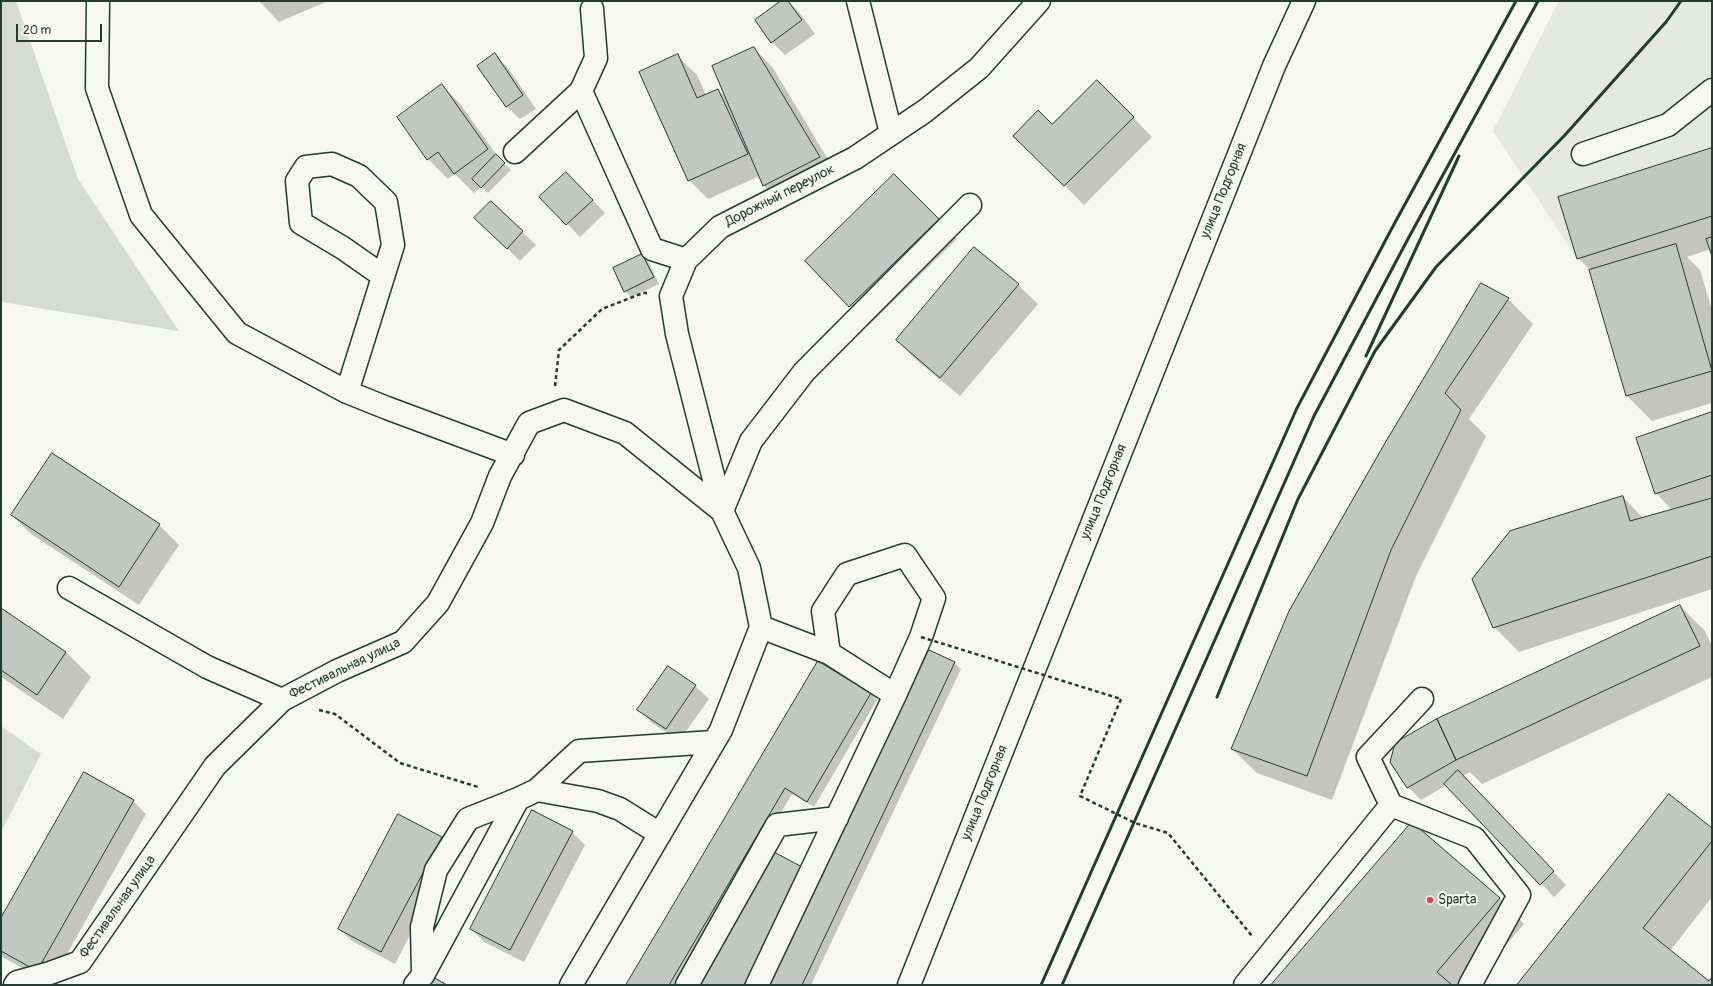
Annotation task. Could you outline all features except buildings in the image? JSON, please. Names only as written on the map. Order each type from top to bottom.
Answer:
[{"type":"street","points":[[98,1],[97,88],[141,215],[237,333],[347,392],[513,455]]},
{"type":"street","points":[[858,1],[891,133]]},
{"type":"street","name":"Дорожный переулок","points":[[671,296],[686,260],[720,226],[855,158],[925,111],[979,68],[1039,1]]},
{"type":"street","name":"улица Подгорная","points":[[908,985],[1274,66],[1304,1]]},
{"type":"street","points":[[515,152],[582,91],[596,58],[592,9]]},
{"type":"street","points":[[1583,154],[1668,125],[1712,90]]},
{"type":"street","points":[[582,91],[652,250],[686,260]]},
{"type":"street","points":[[347,392],[384,276],[393,245],[386,202],[359,176],[332,164],[306,167],[296,181],[301,223],[343,248],[384,276]]},
{"type":"street","points":[[722,511],[751,441],[804,372],[970,204]]},
{"type":"street","points":[[571,985],[714,742],[760,627],[749,568],[722,511],[677,334],[671,296]]},
{"type":"street","points":[[564,410],[626,433],[722,511]]},
{"type":"street","name":"Фестивальная улица","points":[[11,982],[50,974],[80,962],[215,766],[282,700],[337,671],[403,642],[438,603],[482,523],[500,476],[513,455],[529,423],[564,410]]},
{"type":"street","points":[[757,985],[895,695],[921,637],[934,598],[905,555],[847,574],[823,612],[829,653]]},
{"type":"street","points":[[69,588],[207,667],[282,700]]},
{"type":"street","points":[[760,627],[829,653],[895,695]]},
{"type":"street","points":[[1422,700],[1368,757],[1392,805],[1474,838],[1520,895],[1470,985]]},
{"type":"street","points":[[419,980],[422,927],[436,870],[468,819],[538,790],[578,751],[714,742]]},
{"type":"street","points":[[538,790],[598,801],[620,808],[660,834]]},
{"type":"street","points":[[419,980],[518,799]]},
{"type":"street","points":[[1245,985],[1392,805]]},
{"type":"street","points":[[687,985],[777,825],[836,818]]},
{"type":"path","points":[[564,410],[555,389],[559,350],[602,309],[643,292],[671,296]]},
{"type":"path","points":[[921,637],[1121,698],[1080,796],[1135,823],[1168,833],[1268,955]]},
{"type":"path","points":[[282,700],[335,714],[400,763],[518,799]]},
{"type":"shaded area","points":[[1,1],[16,1],[78,179],[179,331],[1,302]]},
{"type":"shaded area","points":[[1559,1],[1712,1],[1712,216],[1577,259],[1493,131]]},
{"type":"shaded area","points":[[1,726],[41,754],[1,832]]},
{"type":"railway","points":[[1041,985],[1297,408],[1392,228],[1516,1]]},
{"type":"railway","points":[[1062,985],[1314,416],[1409,237],[1538,1]]},
{"type":"railway","points":[[1217,697],[1298,499],[1375,351],[1436,267],[1565,135],[1666,22],[1681,1]]},
{"type":"railway","points":[[1366,356],[1459,156]]},
{"type":"place","name":"Sparta","points":[[1430,900]]}]
